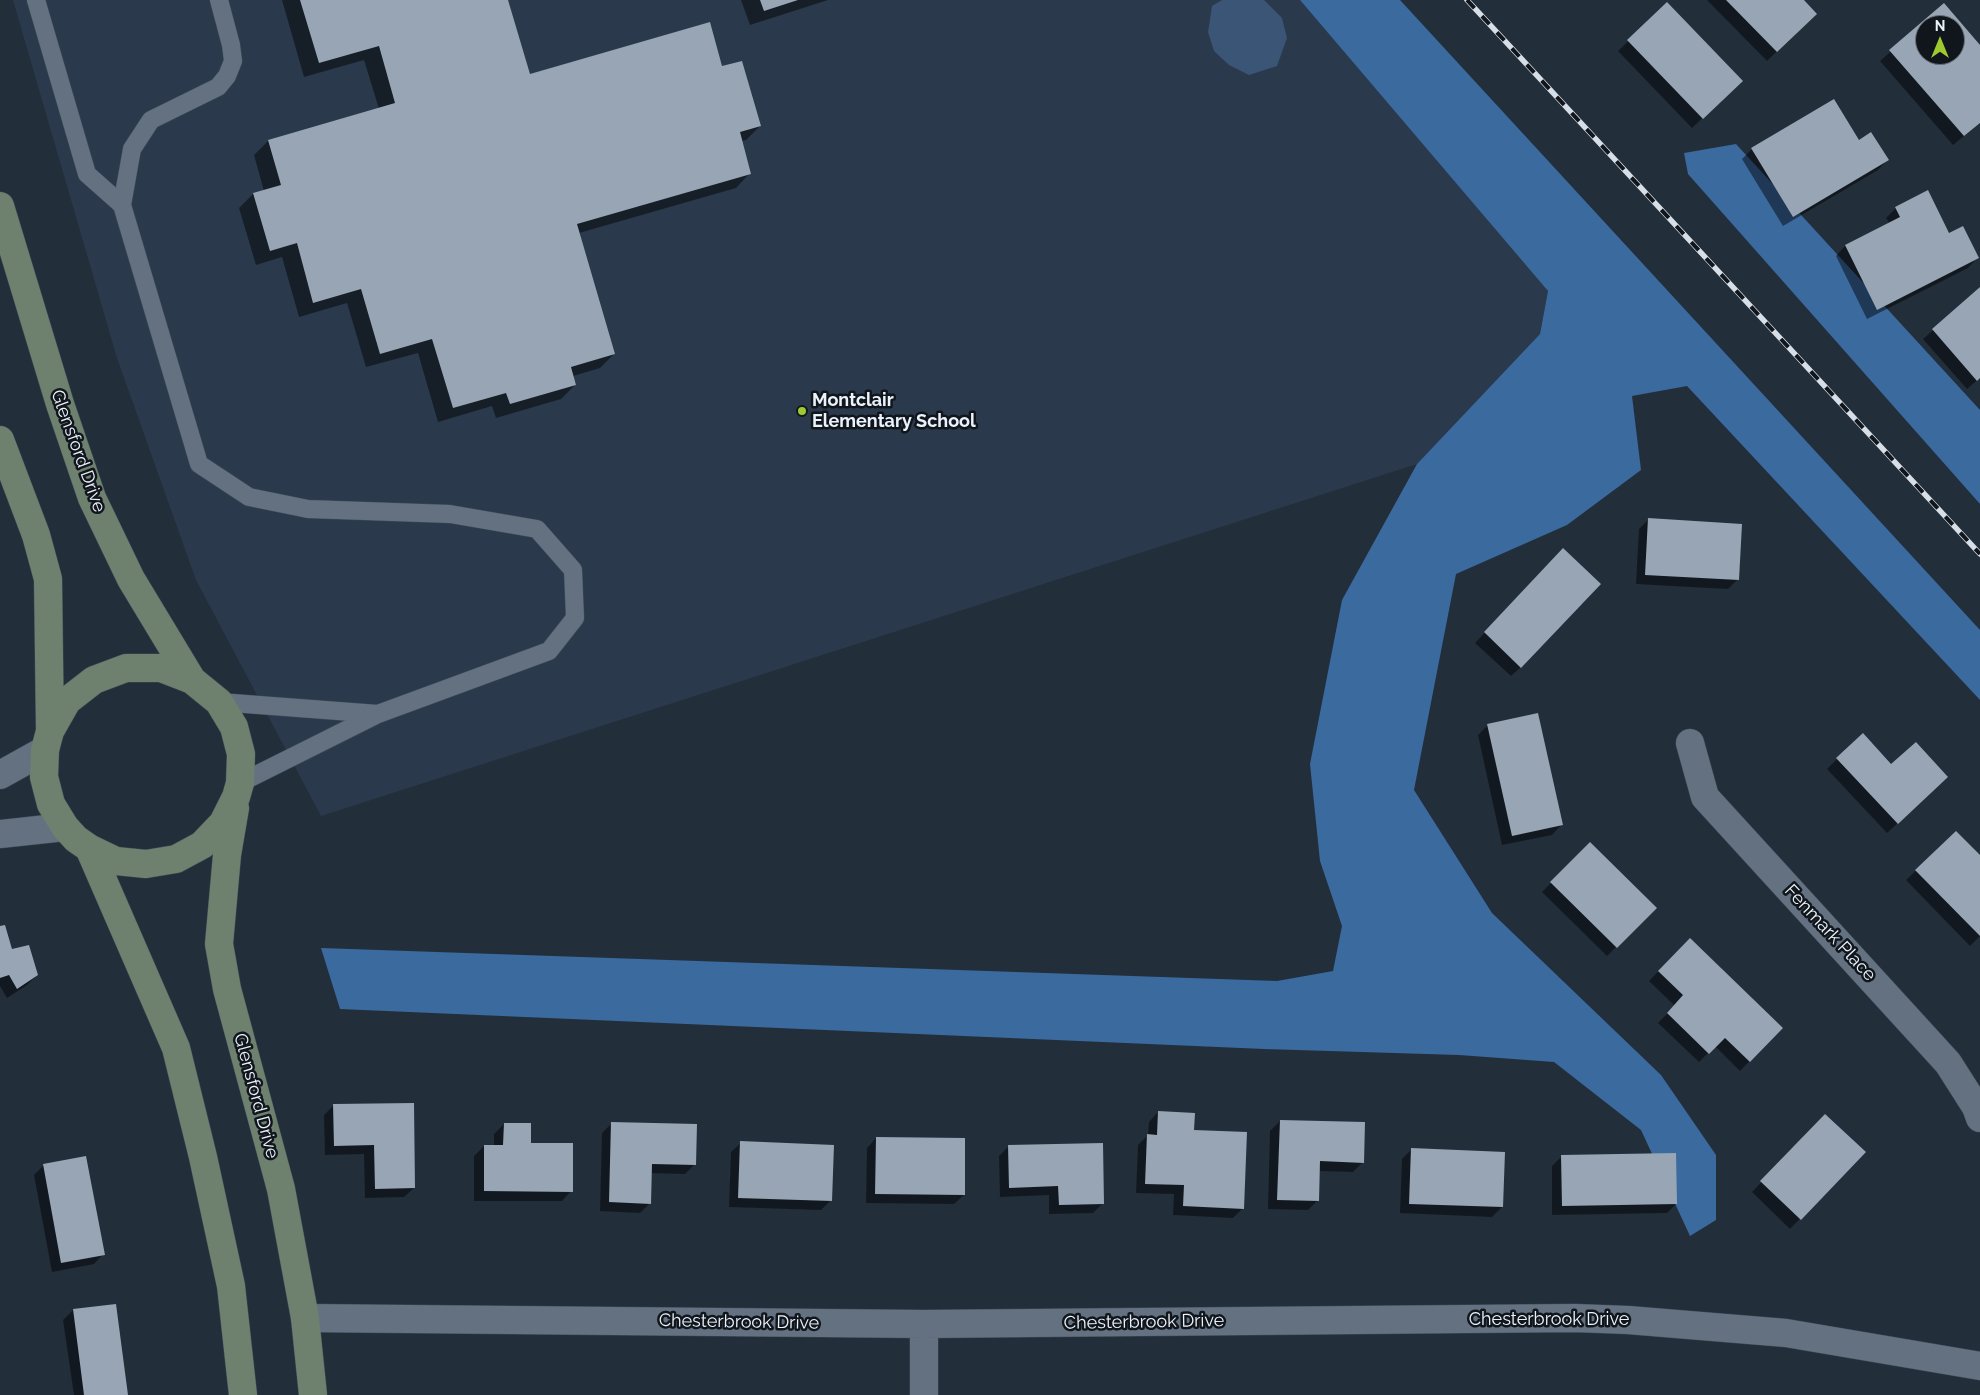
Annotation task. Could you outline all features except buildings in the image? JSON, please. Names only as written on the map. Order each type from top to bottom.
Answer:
[{"type":"main road","name":"Glensford Drive","points":[[0,206],[60,404],[92,498],[130,579],[192,680],[218,702],[234,727],[241,754],[238,790],[227,855],[218,944],[227,989],[281,1190],[305,1318],[313,1395]]},
{"type":"main road","points":[[0,440],[36,535],[48,579],[47,740],[44,777],[51,804],[65,827],[76,839],[89,848],[116,861],[146,864],[176,859],[202,845],[223,824],[238,790]]},
{"type":"main road","points":[[47,740],[67,701],[94,680],[126,668],[161,668],[192,680]]},
{"type":"main road","points":[[89,848],[176,1048],[203,1157],[231,1286],[243,1395]]},
{"type":"street","points":[[0,774],[47,740]]},
{"type":"street","name":"Fenmark Place","points":[[1690,743],[1705,797],[1948,1062],[1976,1107],[1980,1118]]},
{"type":"street","points":[[0,834],[65,827]]},
{"type":"street","name":"Chesterbrook Drive","points":[[305,1318],[924,1324],[1575,1318],[1628,1320],[1786,1333],[1980,1366]]},
{"type":"street","points":[[924,1324],[924,1395]]},
{"type":"lane","points":[[36,0],[87,174],[122,205]]},
{"type":"lane","points":[[219,0],[231,45],[233,61],[227,76],[218,87],[151,120],[132,149],[122,205],[198,464],[249,497],[308,509],[450,514],[537,529],[573,570],[575,618],[548,651],[378,714],[238,790]]},
{"type":"lane","points":[[218,702],[378,714]]},
{"type":"shaded area","name":"Montclair Elementary School","points":[[13,0],[1300,0],[1548,291],[1540,334],[1417,464],[321,816],[196,580],[117,358]]},
{"type":"shaded area","points":[[1222,0],[1264,0],[1282,18],[1287,38],[1277,66],[1249,75],[1229,65],[1214,51],[1208,32],[1212,6]]},
{"type":"shaded area","points":[[1300,0],[1400,0],[1980,630],[1980,700],[1687,386],[1632,396],[1641,470],[1567,525],[1456,574],[1414,790],[1492,913],[1661,1075],[1716,1155],[1716,1220],[1690,1236],[1641,1130],[1554,1062],[1459,1055],[1264,1049],[340,1009],[321,948],[1277,981],[1333,971],[1342,926],[1320,861],[1310,764],[1342,600],[1417,464],[1540,334],[1548,291]]},
{"type":"shaded area","points":[[1736,144],[1980,410],[1980,504],[1688,174],[1684,153]]},
{"type":"railway","points":[[1467,0],[1980,554]]},
{"type":"place","name":"Montclair Elementary School","points":[[802,411]]}]
